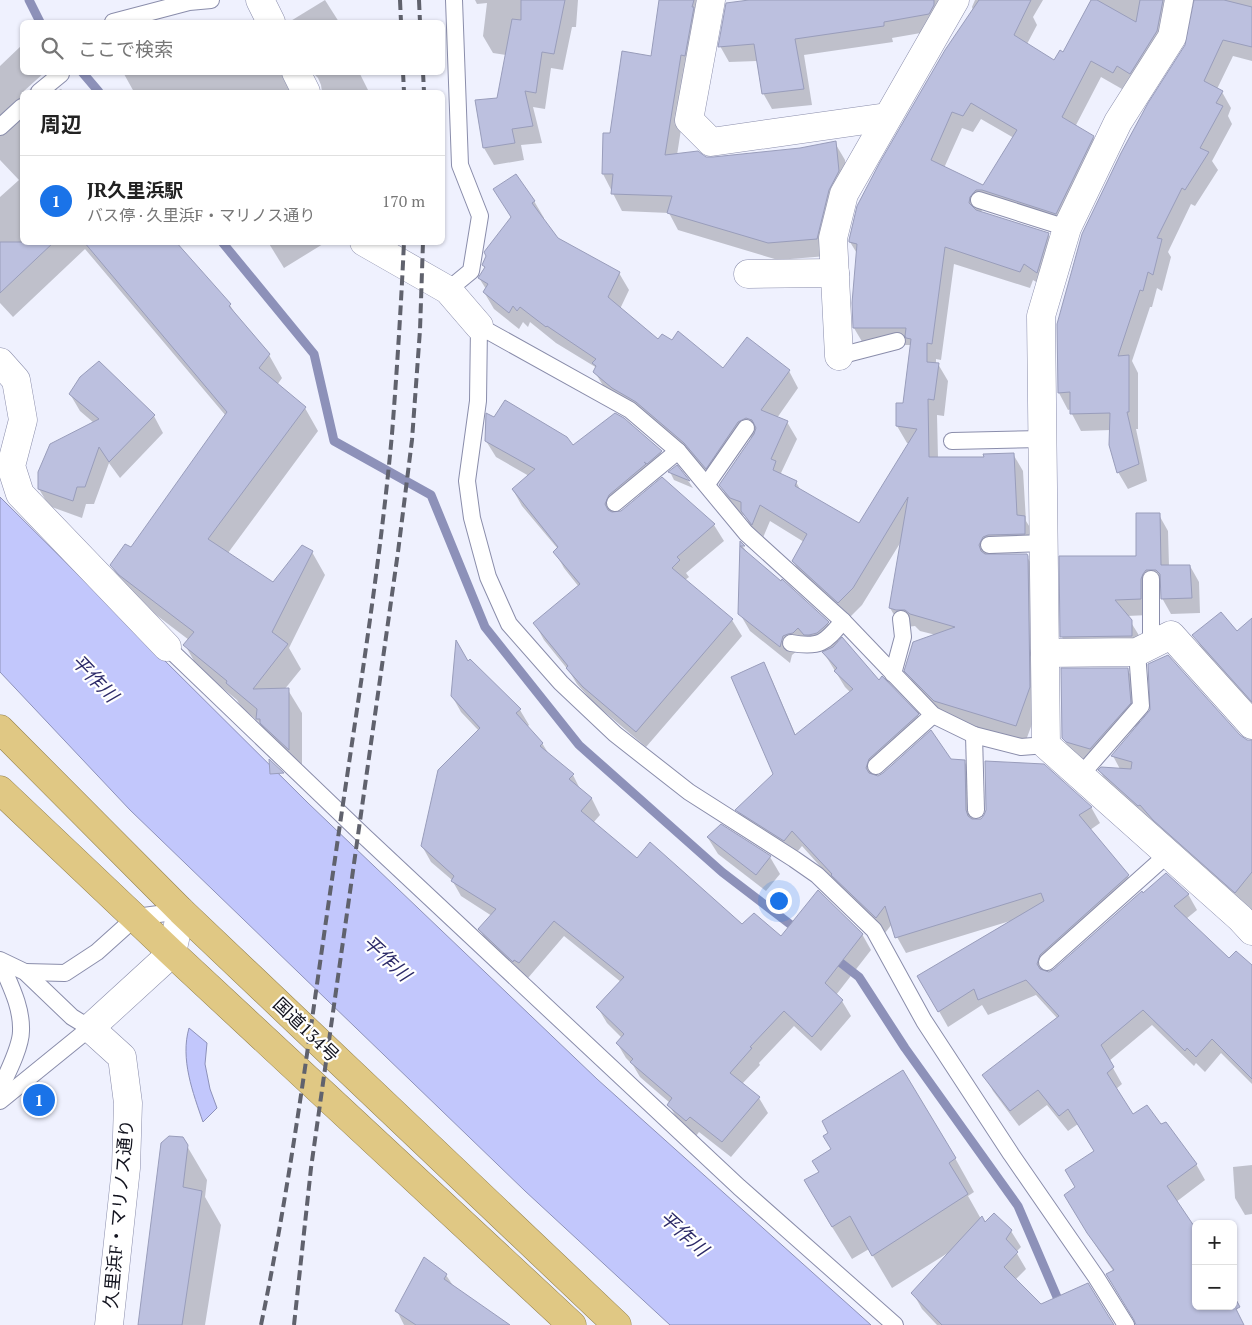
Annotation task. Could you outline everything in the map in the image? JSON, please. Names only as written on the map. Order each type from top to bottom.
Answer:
[{"type":"highway","name":"国道134号","points":[[0,728],[181,911],[617,1325]]},
{"type":"highway","name":"国道134号","points":[[0,790],[559,1320]]},
{"type":"street","points":[[260,0],[270,20]]},
{"type":"street","points":[[711,0],[689,120],[711,142],[887,117]]},
{"type":"street","points":[[839,356],[833,238],[844,194],[955,0]]},
{"type":"street","points":[[1179,0],[1172,37],[1118,122],[1067,228],[1041,316],[1046,745],[1168,854],[1248,918]]},
{"type":"street","points":[[298,75],[305,90]]},
{"type":"street","points":[[369,245],[448,290],[479,326]]},
{"type":"street","points":[[748,274],[834,273]]},
{"type":"street","points":[[0,362],[16,380],[23,420],[12,466],[20,494],[167,648]]},
{"type":"street","points":[[1045,653],[1144,648],[1171,635],[1252,725]]},
{"type":"street","points":[[90,1028],[172,953],[181,911]]},
{"type":"street","name":"久里浜F・マリノス通り","points":[[90,1028],[122,1056],[128,1102],[126,1168],[109,1325]]},
{"type":"lane","points":[[120,20],[188,2],[211,0]]},
{"type":"lane","points":[[448,290],[471,271],[480,216],[460,165],[454,0]]},
{"type":"lane","points":[[41,90],[59,75]]},
{"type":"lane","points":[[0,127],[20,109]]},
{"type":"lane","points":[[979,200],[1067,228]]},
{"type":"lane","points":[[1046,745],[1021,747],[974,735],[933,716],[843,621],[746,533],[678,451],[630,410],[479,326],[478,401],[467,481],[472,518],[488,577],[509,624],[561,683],[615,734],[689,792],[802,864],[874,930],[924,1021],[1011,1154],[1096,1277],[1126,1325]]},
{"type":"lane","points":[[839,356],[898,341]]},
{"type":"lane","points":[[707,484],[746,428]]},
{"type":"lane","points":[[952,441],[1043,439]]},
{"type":"lane","points":[[615,503],[678,451]]},
{"type":"lane","points":[[989,545],[1044,543]]},
{"type":"lane","points":[[1080,776],[1141,706],[1144,648],[1151,580]]},
{"type":"lane","points":[[893,674],[902,637],[901,619]]},
{"type":"lane","points":[[791,643],[810,646],[827,639],[843,621]]},
{"type":"lane","points":[[167,648],[364,836],[739,1187],[894,1325]]},
{"type":"lane","points":[[876,766],[933,716]]},
{"type":"lane","points":[[974,735],[976,810]]},
{"type":"lane","points":[[1047,962],[1168,854]]},
{"type":"lane","points":[[25,972],[65,973],[97,952],[136,917],[181,911]]},
{"type":"lane","points":[[0,960],[25,972],[72,1017],[90,1028],[0,1102]]},
{"type":"lane","points":[[0,960],[17,1002],[21,1032],[12,1062],[0,1089]]},
{"type":"water","name":"平作川","points":[[0,497],[308,803],[597,1079],[871,1325],[670,1325],[525,1191],[130,810],[0,672]]},
{"type":"water","points":[[189,1028],[207,1043],[205,1064],[210,1089],[217,1108],[203,1122],[192,1088],[187,1064],[186,1052]]},
{"type":"building","points":[[521,0],[565,0],[554,54],[542,52],[536,93],[525,91],[533,126],[512,129],[515,143],[483,148],[475,100],[497,98],[512,19],[521,20]]},
{"type":"building","points":[[659,0],[694,0],[685,56],[681,55],[665,155],[698,151],[706,157],[713,157],[800,148],[836,141],[839,171],[829,190],[817,239],[768,243],[667,213],[672,196],[611,194],[613,174],[602,174],[603,133],[610,133],[622,51],[651,56]]},
{"type":"building","points":[[749,0],[934,0],[934,5],[929,14],[884,22],[884,26],[795,39],[804,89],[762,94],[754,44],[718,47],[726,3]]},
{"type":"building","points":[[979,0],[1031,0],[1014,35],[1054,60],[1060,50],[1063,52],[1091,0],[1097,0],[1136,22],[1140,0],[1163,0],[1157,31],[1130,74],[1117,66],[1113,73],[1091,61],[1062,117],[1094,136],[1056,214],[982,190],[976,190],[970,197],[969,203],[976,210],[1049,233],[1037,273],[1024,264],[1020,272],[945,247],[932,344],[927,343],[927,362],[939,363],[934,400],[928,399],[929,457],[984,457],[983,454],[1014,453],[1017,515],[1025,516],[1025,534],[988,535],[983,537],[979,545],[981,551],[985,554],[1027,554],[1028,556],[1030,687],[1016,726],[934,701],[904,671],[913,642],[955,627],[910,614],[905,610],[889,608],[908,497],[853,588],[838,603],[792,561],[807,534],[760,505],[752,525],[741,511],[741,502],[730,498],[719,485],[754,434],[756,428],[752,420],[746,418],[738,422],[706,469],[684,443],[636,402],[612,388],[593,372],[596,366],[592,363],[596,359],[546,327],[520,307],[517,311],[513,306],[509,313],[483,292],[488,284],[478,278],[485,267],[482,265],[486,256],[484,252],[511,217],[493,189],[516,174],[535,201],[532,203],[558,238],[620,272],[608,297],[658,339],[662,334],[672,340],[678,331],[723,368],[747,337],[790,370],[761,410],[788,421],[771,459],[776,461],[773,470],[797,481],[795,486],[859,523],[917,429],[896,426],[896,403],[903,403],[911,339],[905,336],[906,328],[853,328],[852,303],[857,244],[849,242],[849,240],[857,206],[880,162],[945,50]],"holes":[[[971,103],[1017,130],[983,185],[931,160],[952,112],[963,116]]]},
{"type":"building","points":[[1194,0],[1224,0],[1252,7],[1252,47],[1223,40],[1204,81],[1223,91],[1216,103],[1223,106],[1200,148],[1209,152],[1185,190],[1182,188],[1157,238],[1162,239],[1153,275],[1148,272],[1143,291],[1140,290],[1118,356],[1129,355],[1129,412],[1127,412],[1139,464],[1117,473],[1109,445],[1110,413],[1070,414],[1070,392],[1058,393],[1057,324],[1082,234],[1121,153],[1148,103],[1185,45]]},
{"type":"building","points":[[0,242],[20,242],[20,245],[51,245],[0,293]]},
{"type":"building","points":[[87,245],[179,245],[231,304],[229,306],[270,354],[259,368],[306,407],[208,539],[273,582],[302,545],[313,551],[272,632],[288,644],[253,689],[289,688],[289,750],[260,723],[260,719],[256,719],[257,709],[226,683],[227,681],[183,645],[194,632],[119,575],[110,565],[125,544],[131,547],[227,412]]},
{"type":"building","points":[[99,361],[155,415],[109,462],[99,447],[85,487],[77,487],[73,501],[38,489],[38,472],[50,444],[99,419],[69,394],[80,377]]},
{"type":"building","points":[[505,400],[567,437],[573,445],[615,413],[624,418],[662,451],[647,464],[644,462],[646,464],[609,495],[605,504],[608,510],[612,512],[621,511],[662,477],[715,524],[677,557],[680,560],[672,568],[733,619],[636,732],[583,687],[566,668],[568,666],[533,623],[580,584],[553,552],[558,547],[512,489],[535,469],[485,441],[486,413],[494,417]]},
{"type":"building","points":[[677,465],[690,481],[668,472]]},
{"type":"building","points":[[1136,513],[1160,513],[1161,565],[1190,565],[1192,598],[1161,599],[1160,574],[1156,570],[1146,570],[1141,579],[1141,599],[1115,600],[1132,620],[1132,636],[1060,637],[1059,556],[1136,556]]},
{"type":"building","points":[[740,541],[745,546],[740,546],[781,581],[782,579],[829,622],[817,633],[809,635],[804,635],[798,628],[793,633],[783,636],[780,647],[738,614]]},
{"type":"building","points":[[1221,612],[1237,631],[1252,618],[1252,702],[1192,635]]},
{"type":"building","points":[[842,637],[879,680],[882,676],[919,714],[869,759],[866,768],[869,773],[878,776],[883,773],[931,730],[951,759],[965,760],[966,810],[968,816],[972,819],[981,819],[986,810],[985,761],[1044,764],[1092,807],[1079,815],[1129,875],[1040,955],[1037,964],[1040,969],[1049,972],[1054,969],[1142,891],[1143,893],[1166,873],[1189,894],[1174,906],[1229,958],[1236,951],[1252,965],[1252,1079],[1212,1039],[1196,1057],[1187,1048],[1185,1051],[1143,1010],[1101,1045],[1114,1067],[1107,1073],[1133,1114],[1147,1105],[1161,1124],[1166,1122],[1197,1164],[1167,1186],[1192,1223],[1192,1310],[1236,1310],[1244,1325],[1136,1325],[1106,1274],[1114,1270],[1087,1233],[1064,1195],[1075,1187],[1065,1170],[1094,1151],[1068,1109],[1059,1116],[1038,1090],[1010,1111],[982,1075],[1059,1016],[1026,980],[978,1000],[974,989],[938,1012],[917,976],[1044,901],[1041,893],[895,938],[885,906],[876,918],[831,875],[792,831],[784,841],[735,810],[773,774],[731,677],[764,662],[795,735],[853,689],[834,671],[837,668],[822,652],[833,647]]},
{"type":"building","points":[[456,640],[468,661],[470,659],[521,709],[516,713],[543,743],[540,746],[574,774],[569,779],[592,798],[581,811],[637,858],[650,842],[742,924],[754,913],[781,936],[818,890],[863,934],[825,983],[843,1000],[812,1037],[784,1011],[750,1047],[752,1048],[730,1073],[760,1097],[722,1142],[690,1117],[686,1121],[667,1105],[672,1098],[630,1062],[633,1059],[616,1043],[624,1034],[596,1007],[624,977],[554,921],[519,963],[514,960],[513,962],[478,929],[496,909],[451,881],[454,876],[421,846],[438,770],[480,728],[451,696]]},
{"type":"building","points":[[1168,655],[1240,735],[1247,740],[1252,740],[1252,872],[1235,893],[1153,820],[1140,805],[1138,806],[1098,770],[1101,767],[1131,769],[1132,762],[1111,756],[1150,710],[1148,664]]},
{"type":"building","points":[[1061,668],[1128,668],[1131,703],[1090,749],[1066,742],[1062,738]]},
{"type":"building","points":[[269,759],[284,773],[270,774]]},
{"type":"building","points":[[721,824],[771,856],[756,875],[707,837]]},
{"type":"building","points":[[903,1070],[956,1158],[949,1163],[968,1194],[872,1256],[850,1216],[832,1227],[804,1180],[819,1172],[812,1161],[831,1149],[823,1136],[828,1133],[822,1121]]},
{"type":"building","points":[[169,1136],[183,1137],[188,1145],[183,1187],[202,1191],[182,1325],[138,1325],[161,1143]]},
{"type":"building","points":[[994,1213],[1012,1230],[1006,1239],[1018,1252],[1004,1267],[1041,1304],[1088,1283],[1114,1325],[942,1325],[911,1293],[982,1216],[985,1222]]},
{"type":"building","points":[[424,1257],[447,1274],[444,1279],[510,1325],[416,1325],[395,1311]]},
{"type":"waterway","points":[[29,0],[39,20]]},
{"type":"waterway","points":[[85,75],[97,90]]},
{"type":"waterway","points":[[224,245],[314,354],[334,441],[431,495],[485,627],[579,745],[722,872],[799,931]]},
{"type":"waterway","points":[[832,956],[859,977],[905,1048],[1018,1206],[1069,1325]]},
{"type":"railway","points":[[400,0],[401,20]]},
{"type":"railway","points":[[419,0],[420,20]]},
{"type":"railway","points":[[403,75],[404,90]]},
{"type":"railway","points":[[423,75],[424,90]]},
{"type":"railway","points":[[261,1325],[292,1151],[374,594],[392,434],[404,245]]},
{"type":"railway","points":[[294,1325],[311,1168],[398,552],[412,440],[420,330],[423,245]]},
{"type":"place","name":"JR久里浜駅","points":[[39,1100]]}]
